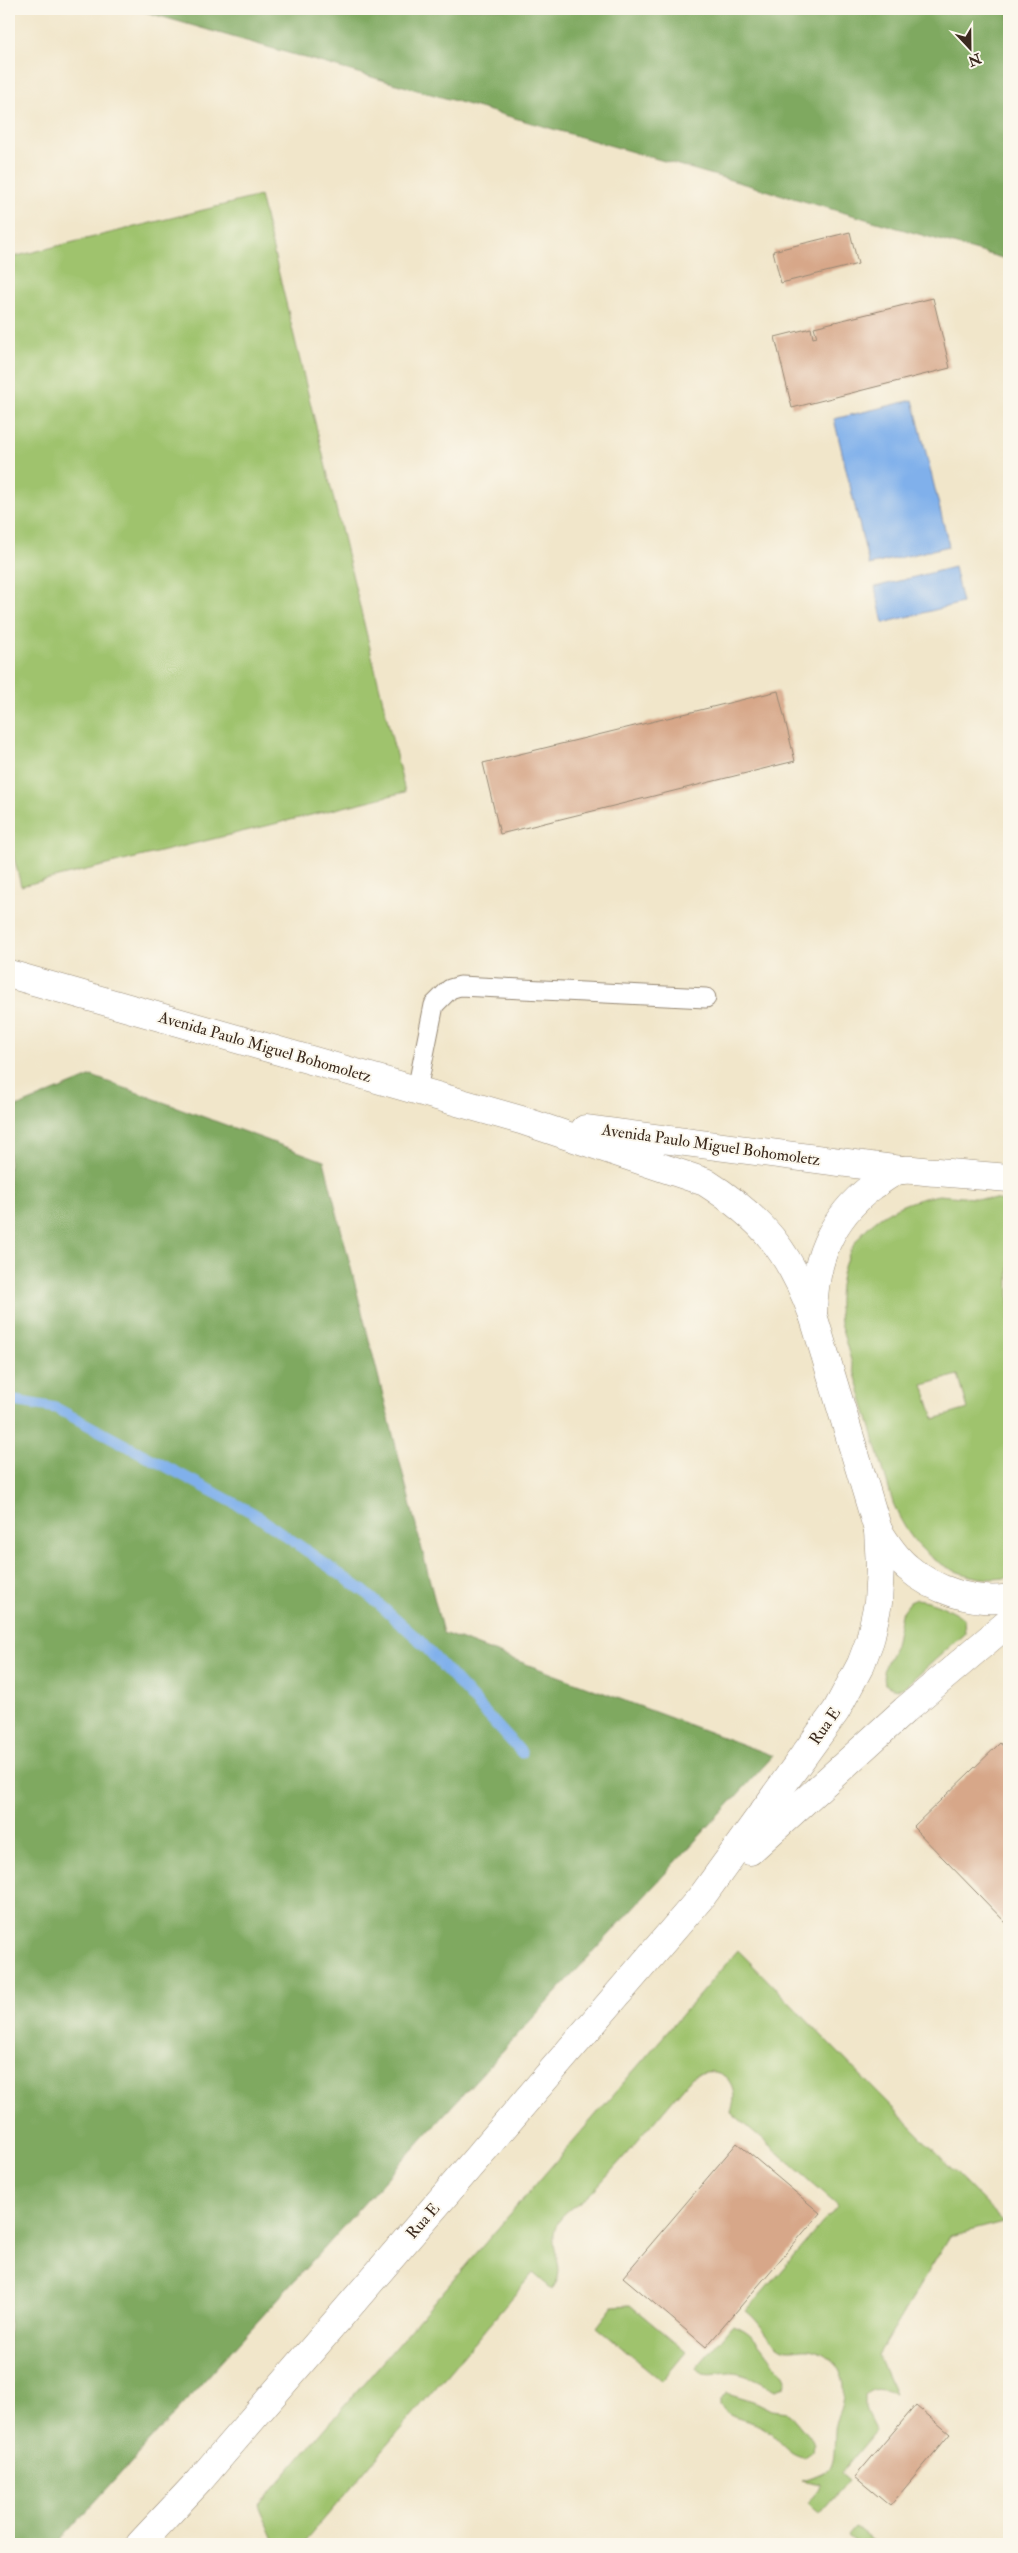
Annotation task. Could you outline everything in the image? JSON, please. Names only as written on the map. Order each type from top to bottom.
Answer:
[{"type":"street","name":"Avenida Paulo Miguel Bohomoletz","points":[[9,974],[521,1120],[705,1182],[755,1218],[775,1241],[791,1264],[814,1315],[878,1530],[906,1567],[925,1580],[947,1590],[973,1598],[1009,1598]]},
{"type":"street","name":"Avenida Paulo Miguel Bohomoletz","points":[[521,1120],[901,1170],[1009,1178]]},
{"type":"street","name":"Avenida Paulo Miguel Bohomoletz","points":[[814,1315],[814,1286],[820,1258],[832,1231],[845,1212],[862,1195],[901,1170]]},
{"type":"street","name":"Rua E","points":[[152,2539],[703,1895],[836,1711],[862,1664],[870,1640],[878,1603],[880,1567],[878,1530]]},
{"type":"street","name":"Rua E","points":[[703,1895],[810,1795],[1009,1622]]},
{"type":"lane","points":[[417,1090],[434,1005],[445,992],[460,986],[706,998]]},
{"type":"green space","points":[[135,9],[1009,9],[1009,260]]},
{"type":"green space","points":[[260,196],[405,792],[21,886],[9,837],[9,258]]},
{"type":"green space","points":[[92,1076],[324,1161],[443,1633],[773,1756],[430,2130],[57,2544],[9,2544],[9,1110]]},
{"type":"green space","points":[[939,1195],[1009,1201],[1009,1577],[995,1579],[976,1577],[944,1566],[923,1550],[906,1529],[893,1503],[840,1323],[839,1297],[842,1274],[849,1254],[860,1236],[874,1222],[892,1210],[914,1201]],"holes":[[[958,1375],[968,1409],[934,1419],[923,1385]]]},
{"type":"green space","points":[[917,1599],[942,1606],[959,1615],[964,1619],[965,1633],[905,1687],[892,1688],[885,1684],[883,1671],[895,1645],[901,1614],[910,1602]]},
{"type":"green space","points":[[738,1950],[1004,2222],[950,2236],[878,2355],[895,2393],[872,2390],[865,2395],[865,2409],[876,2431],[841,2473],[849,2480],[820,2514],[808,2503],[820,2488],[820,2484],[801,2480],[822,2473],[831,2465],[833,2459],[835,2428],[844,2393],[844,2384],[838,2368],[826,2355],[818,2351],[782,2349],[772,2341],[756,2320],[746,2311],[838,2205],[731,2112],[734,2102],[733,2092],[731,2084],[726,2078],[720,2073],[702,2073],[692,2077],[594,2190],[566,2212],[559,2220],[554,2239],[559,2272],[557,2281],[552,2289],[533,2273],[303,2544],[276,2544],[259,2505]]},
{"type":"green space","points":[[630,2305],[686,2352],[662,2381],[597,2327],[613,2306]]},
{"type":"green space","points":[[733,2325],[742,2329],[756,2340],[777,2368],[784,2374],[786,2380],[784,2387],[775,2390],[740,2374],[707,2375],[699,2372],[696,2368]]},
{"type":"green space","points":[[727,2393],[754,2401],[772,2410],[788,2412],[811,2439],[813,2444],[812,2452],[805,2457],[799,2456],[764,2428],[734,2417],[724,2411],[720,2406],[720,2400]]},
{"type":"green space","points":[[855,2527],[876,2544],[857,2544],[847,2536]]},
{"type":"water","points":[[913,400],[949,546],[869,565],[834,419]]},
{"type":"water","points":[[954,567],[962,603],[883,623],[875,587]]},
{"type":"building","points":[[850,232],[858,264],[781,283],[773,251]]},
{"type":"building","points":[[933,298],[950,368],[792,408],[775,337],[811,328],[813,338],[817,337],[814,327]]},
{"type":"building","points":[[778,691],[795,761],[500,834],[483,763]]},
{"type":"building","points":[[1000,1743],[1009,1753],[1009,1926],[913,1827]]},
{"type":"building","points":[[737,2143],[820,2213],[706,2347],[623,2277]]},
{"type":"building","points":[[916,2405],[950,2434],[890,2506],[855,2477]]},
{"type":"waterway","points":[[9,1400],[56,1408],[253,1513],[365,1592],[418,1639],[522,1753]]}]
